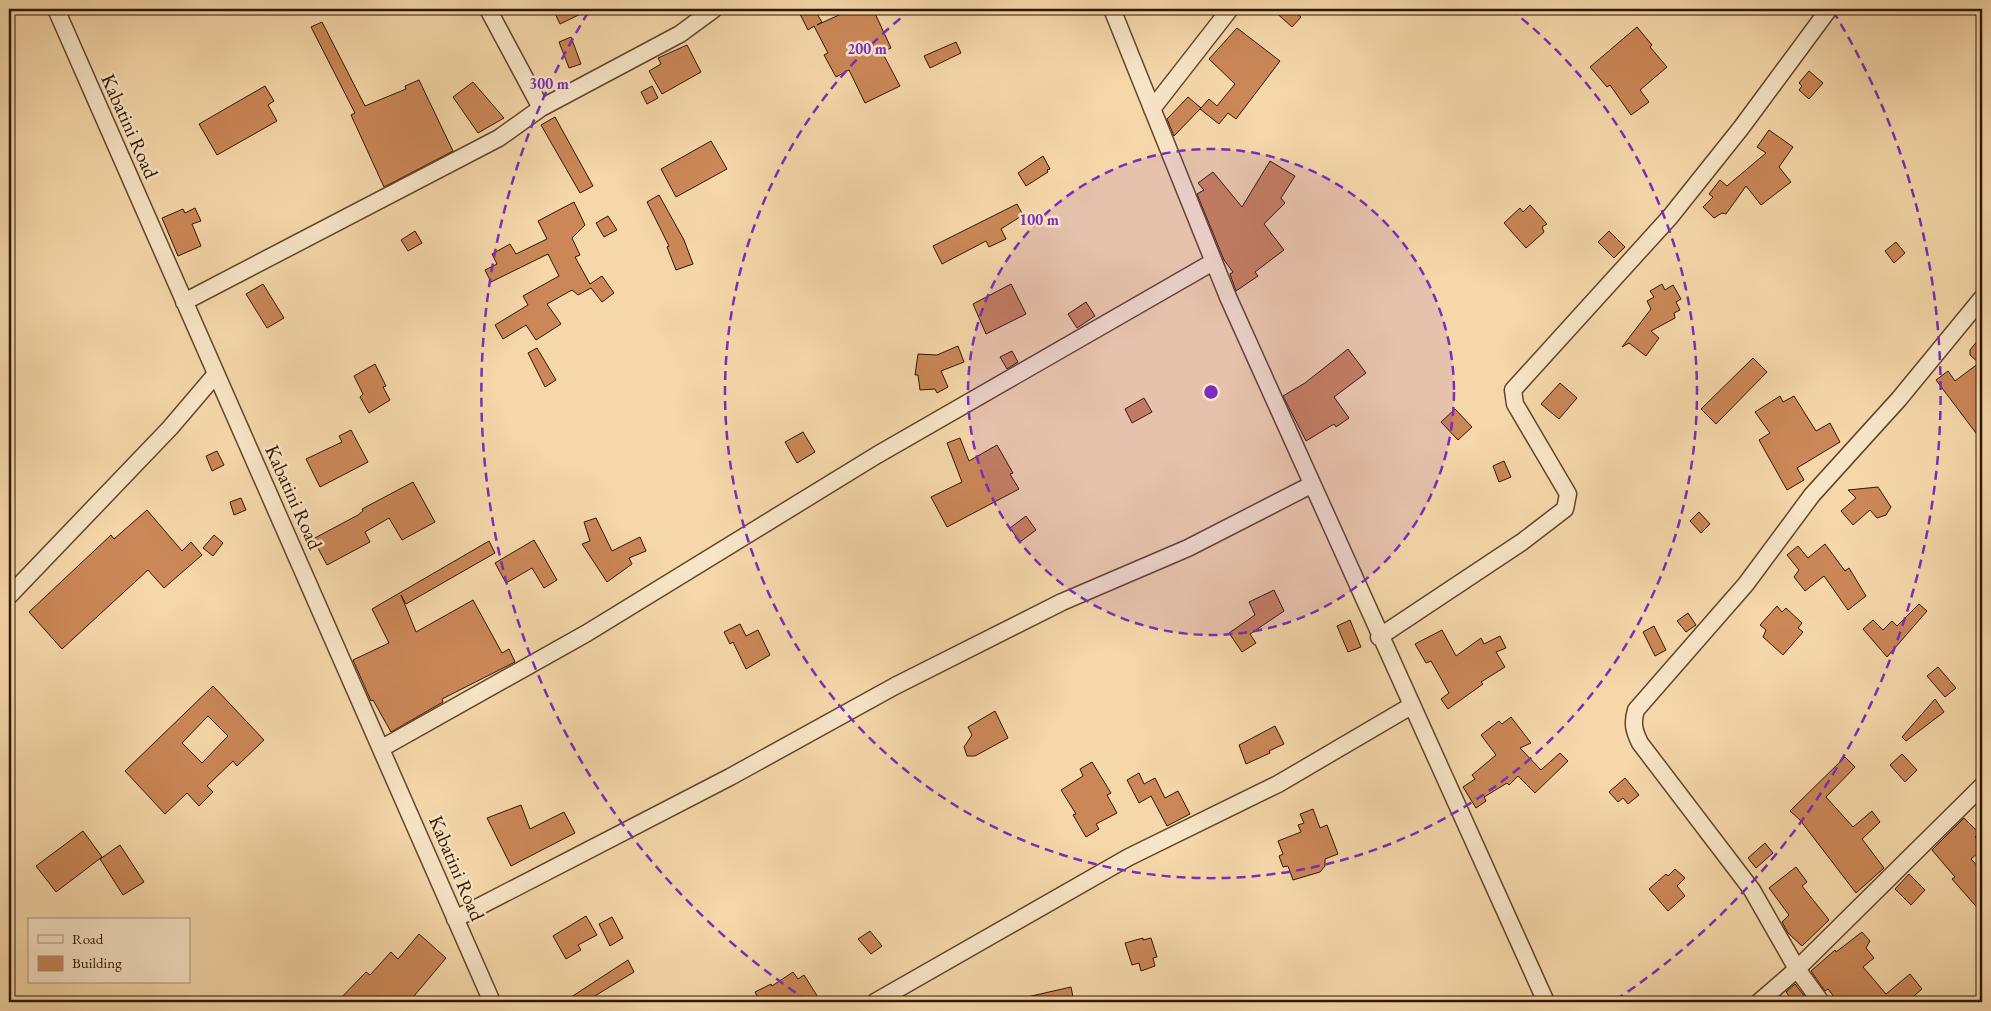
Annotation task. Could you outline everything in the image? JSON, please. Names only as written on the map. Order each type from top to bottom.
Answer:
[{"type":"street","name":"Kabatini Road","points":[[56,9],[492,1002]]},
{"type":"street","points":[[488,9],[541,108]]},
{"type":"street","points":[[184,302],[499,138],[541,108],[680,34],[714,9]]},
{"type":"street","points":[[1112,9],[1213,262],[1379,637],[1546,1002]]},
{"type":"street","points":[[1152,109],[1230,9]]},
{"type":"street","points":[[1379,637],[1522,542],[1565,509],[1568,494],[1515,404],[1513,390],[1670,217],[1741,128],[1829,9]]},
{"type":"street","points":[[382,748],[587,633],[877,455],[1213,262]]},
{"type":"street","points":[[1821,1002],[1796,969],[1752,890],[1640,743],[1635,733],[1633,721],[1636,710],[1746,584],[1812,495],[1899,399],[1982,298]]},
{"type":"street","points":[[9,596],[170,428],[216,374]]},
{"type":"street","points":[[455,919],[730,777],[904,682],[1062,602],[1188,548],[1312,485]]},
{"type":"street","points":[[875,1002],[1129,857],[1278,784],[1411,706]]},
{"type":"street","points":[[1759,1002],[1796,969],[1982,786]]},
{"type":"building","points":[[553,9],[591,9],[560,24]]},
{"type":"building","points":[[814,9],[822,22],[817,25],[852,9],[873,9],[891,48],[882,52],[900,86],[865,103],[849,70],[836,77],[824,55],[828,53],[814,26],[808,30],[800,14]]},
{"type":"building","points":[[1272,9],[1291,9],[1301,17],[1292,27]]},
{"type":"building","points":[[322,22],[365,106],[406,89],[405,86],[419,80],[453,151],[384,187],[351,115],[355,113],[311,27]]},
{"type":"building","points":[[1637,27],[1652,45],[1650,47],[1667,67],[1640,90],[1649,102],[1631,115],[1610,85],[1607,87],[1590,67]]},
{"type":"building","points":[[1237,28],[1280,61],[1236,119],[1228,113],[1219,124],[1200,109],[1209,99],[1217,106],[1235,84],[1209,59]]},
{"type":"building","points":[[571,37],[581,64],[569,68],[559,42]]},
{"type":"building","points":[[956,42],[961,53],[930,68],[924,56]]},
{"type":"building","points":[[687,45],[701,72],[662,94],[649,71],[661,64],[658,58]]},
{"type":"building","points":[[1809,71],[1823,83],[1809,99],[1799,90],[1802,86],[1799,83]]},
{"type":"building","points":[[473,82],[504,118],[478,133],[453,97]]},
{"type":"building","points":[[265,86],[274,101],[268,105],[277,121],[217,155],[199,124]]},
{"type":"building","points":[[652,86],[658,98],[647,104],[641,92]]},
{"type":"building","points":[[1188,97],[1201,108],[1174,136],[1167,119]]},
{"type":"building","points":[[555,117],[593,186],[580,193],[541,125]]},
{"type":"building","points":[[1769,130],[1793,147],[1779,167],[1791,182],[1761,205],[1746,186],[1726,214],[1722,213],[1714,218],[1703,207],[1713,197],[1709,194],[1720,180],[1727,186],[1766,153],[1757,147]]},
{"type":"building","points":[[711,141],[727,169],[676,197],[661,169]]},
{"type":"building","points":[[1043,156],[1050,169],[1026,186],[1018,173]]},
{"type":"building","points":[[1270,161],[1295,176],[1281,198],[1285,203],[1264,224],[1284,250],[1255,272],[1258,276],[1236,291],[1230,274],[1233,272],[1224,260],[1197,194],[1204,190],[1198,183],[1213,172],[1242,207]]},
{"type":"building","points":[[659,195],[684,240],[693,264],[676,270],[667,247],[669,246],[647,202]]},
{"type":"building","points":[[574,202],[585,225],[572,238],[580,255],[575,257],[590,284],[602,276],[614,293],[602,302],[591,288],[578,295],[572,290],[547,304],[561,324],[536,340],[526,325],[503,339],[495,325],[528,305],[523,296],[559,276],[548,254],[491,282],[485,270],[497,264],[492,254],[510,244],[516,254],[547,239],[538,221]]},
{"type":"building","points":[[1017,204],[1023,215],[1001,229],[1006,239],[989,247],[986,241],[942,264],[933,246]]},
{"type":"building","points":[[1530,205],[1547,224],[1542,227],[1544,232],[1526,248],[1504,223],[1520,208],[1523,212]]},
{"type":"building","points":[[195,208],[201,221],[192,224],[201,246],[178,256],[162,218],[183,209],[185,213]]},
{"type":"building","points":[[608,216],[617,230],[604,237],[596,223]]},
{"type":"building","points":[[415,231],[422,243],[408,251],[401,240]]},
{"type":"building","points":[[1609,231],[1625,247],[1614,258],[1598,242]]},
{"type":"building","points":[[1896,242],[1905,253],[1894,263],[1885,251]]},
{"type":"building","points":[[263,284],[284,318],[267,328],[246,294]]},
{"type":"building","points":[[1011,284],[1026,314],[986,334],[973,304]]},
{"type":"building","points":[[1662,284],[1665,290],[1673,285],[1681,299],[1676,302],[1680,310],[1674,313],[1675,318],[1651,331],[1659,338],[1646,356],[1629,343],[1622,347],[1651,309],[1647,301],[1654,297],[1650,291]]},
{"type":"building","points":[[1086,302],[1095,316],[1077,328],[1068,314]]},
{"type":"building","points":[[1982,335],[1982,441],[1936,380],[1948,371],[1955,381],[1979,363],[1970,355],[1970,350]]},
{"type":"building","points":[[958,346],[964,362],[941,371],[948,387],[937,393],[935,389],[920,390],[918,375],[915,375],[918,354],[937,355]]},
{"type":"building","points":[[537,348],[556,380],[545,387],[528,353]]},
{"type":"building","points":[[1348,349],[1366,373],[1334,397],[1349,418],[1336,427],[1334,424],[1306,441],[1283,396],[1305,383]]},
{"type":"building","points":[[1012,351],[1018,362],[1007,369],[1000,357]]},
{"type":"building","points":[[1753,358],[1767,372],[1716,424],[1701,409]]},
{"type":"building","points":[[375,364],[386,386],[383,387],[390,400],[369,413],[360,397],[363,394],[354,376]]},
{"type":"building","points":[[1560,383],[1577,398],[1559,419],[1541,404]]},
{"type":"building","points":[[1780,396],[1783,402],[1794,396],[1816,431],[1830,423],[1840,442],[1797,468],[1804,480],[1787,490],[1759,440],[1770,433],[1755,412]]},
{"type":"building","points":[[1144,398],[1152,412],[1132,423],[1125,409]]},
{"type":"building","points":[[1455,409],[1472,427],[1458,440],[1441,422]]},
{"type":"building","points":[[351,430],[368,462],[320,487],[306,459],[342,442],[339,436]]},
{"type":"building","points":[[803,432],[815,452],[797,463],[785,442]]},
{"type":"building","points":[[960,438],[969,461],[997,445],[1013,473],[1010,474],[1019,489],[947,527],[931,497],[962,482],[947,443]]},
{"type":"building","points":[[217,451],[224,465],[212,471],[206,456]]},
{"type":"building","points":[[1504,461],[1511,477],[1499,482],[1493,466]]},
{"type":"building","points":[[413,482],[435,522],[402,540],[389,518],[365,532],[370,542],[327,565],[313,539],[358,515],[363,511],[362,509]]},
{"type":"building","points":[[1878,487],[1891,507],[1886,515],[1877,518],[1870,510],[1853,525],[1841,511],[1856,498],[1848,490]]},
{"type":"building","points":[[241,498],[246,510],[234,515],[230,502]]},
{"type":"building","points":[[147,510],[182,551],[191,542],[202,555],[164,588],[148,570],[62,649],[29,612],[111,535],[114,539]]},
{"type":"building","points":[[1699,512],[1710,524],[1701,533],[1690,521]]},
{"type":"building","points":[[1026,516],[1036,530],[1020,542],[1010,528]]},
{"type":"building","points":[[596,518],[612,551],[640,537],[646,551],[629,558],[632,564],[607,582],[582,544],[590,541],[584,522]]},
{"type":"building","points":[[214,535],[223,543],[213,556],[203,548]]},
{"type":"building","points":[[534,540],[557,580],[544,588],[532,568],[506,583],[495,563]]},
{"type":"building","points":[[489,541],[495,553],[406,604],[401,595],[416,632],[473,600],[502,653],[509,649],[515,662],[442,699],[443,702],[391,732],[373,700],[371,701],[353,660],[389,643],[372,609]]},
{"type":"building","points":[[1825,544],[1845,571],[1849,568],[1866,596],[1848,610],[1824,576],[1805,591],[1794,577],[1799,570],[1787,555],[1798,546],[1808,558]]},
{"type":"building","points":[[1274,590],[1284,611],[1250,634],[1256,643],[1242,652],[1229,633],[1255,615],[1249,602]]},
{"type":"building","points":[[1919,604],[1927,611],[1887,657],[1863,629],[1873,620],[1883,630],[1892,621],[1897,626]]},
{"type":"building","points":[[1777,606],[1782,612],[1786,608],[1802,623],[1798,628],[1803,632],[1783,655],[1763,637],[1766,630],[1760,625]]},
{"type":"building","points":[[1688,613],[1696,625],[1686,632],[1677,621]]},
{"type":"building","points":[[1350,620],[1361,647],[1348,652],[1337,626]]},
{"type":"building","points":[[740,624],[746,636],[758,630],[770,655],[746,669],[733,642],[730,644],[724,632]]},
{"type":"building","points":[[1654,626],[1666,650],[1655,656],[1643,632]]},
{"type":"building","points":[[1442,630],[1456,656],[1481,638],[1484,644],[1500,636],[1506,648],[1496,652],[1505,667],[1481,682],[1483,684],[1448,709],[1441,699],[1449,693],[1431,661],[1426,663],[1415,644]]},
{"type":"building","points":[[1938,667],[1956,688],[1945,697],[1927,676]]},
{"type":"building","points":[[213,686],[264,740],[237,766],[233,761],[207,786],[213,792],[199,806],[187,793],[165,814],[125,771]],"holes":[[[208,716],[228,736],[202,763],[182,743]]]},
{"type":"building","points":[[1935,699],[1944,712],[1906,741],[1902,737]]},
{"type":"building","points":[[995,711],[1008,738],[975,756],[967,756],[964,747],[972,735],[968,727]]},
{"type":"building","points":[[1511,717],[1531,743],[1520,748],[1541,770],[1560,753],[1568,761],[1535,793],[1518,776],[1509,785],[1507,783],[1484,797],[1486,801],[1476,808],[1463,787],[1475,779],[1472,775],[1496,755],[1481,735],[1499,721],[1502,724]]},
{"type":"building","points":[[1275,726],[1284,744],[1246,764],[1239,745]]},
{"type":"building","points":[[1902,754],[1917,770],[1905,782],[1890,765]]},
{"type":"building","points":[[1845,757],[1855,767],[1826,797],[1853,827],[1872,811],[1880,822],[1862,839],[1884,868],[1856,893],[1800,820],[1790,811]]},
{"type":"building","points":[[1092,762],[1111,793],[1107,795],[1117,813],[1096,824],[1099,829],[1086,837],[1073,815],[1076,814],[1061,790],[1083,776],[1080,769]]},
{"type":"building","points":[[1139,773],[1144,784],[1155,778],[1165,798],[1178,791],[1190,814],[1167,826],[1151,796],[1139,803],[1127,780]]},
{"type":"building","points":[[1625,778],[1639,795],[1628,804],[1623,798],[1618,802],[1609,792]]},
{"type":"building","points":[[521,805],[530,829],[564,812],[575,833],[511,866],[487,818]]},
{"type":"building","points":[[1313,809],[1320,828],[1327,825],[1338,854],[1325,859],[1325,866],[1320,872],[1293,880],[1288,866],[1283,867],[1279,856],[1283,854],[1278,841],[1301,832],[1298,825],[1304,823],[1300,814]]},
{"type":"building","points":[[1964,818],[1979,833],[1975,837],[1982,845],[1982,849],[1971,859],[1982,871],[1982,913],[1952,879],[1955,877],[1932,850]]},
{"type":"building","points":[[83,831],[102,857],[56,892],[36,866]]},
{"type":"building","points":[[1765,843],[1773,853],[1756,868],[1748,858]]},
{"type":"building","points":[[120,845],[144,882],[123,895],[100,859]]},
{"type":"building","points":[[1796,867],[1807,882],[1802,886],[1829,920],[1802,946],[1788,933],[1782,922],[1789,915],[1769,888]]},
{"type":"building","points":[[1675,869],[1685,878],[1677,886],[1685,896],[1668,911],[1649,889],[1666,874],[1668,876]]},
{"type":"building","points":[[1909,874],[1925,890],[1911,905],[1895,889]]},
{"type":"building","points":[[586,916],[597,935],[578,945],[581,950],[566,959],[553,936]]},
{"type":"building","points":[[612,917],[623,938],[610,946],[599,924]]},
{"type":"building","points":[[870,931],[882,946],[871,954],[858,939]]},
{"type":"building","points":[[1862,932],[1870,941],[1866,948],[1874,958],[1863,967],[1886,994],[1910,974],[1922,989],[1907,1002],[1838,1002],[1828,989],[1825,991],[1811,971],[1835,950],[1836,952]]},
{"type":"building","points":[[419,934],[446,958],[409,1002],[337,1002],[366,972],[370,975],[391,952],[398,959]]},
{"type":"building","points":[[1143,938],[1143,940],[1151,938],[1157,957],[1153,958],[1155,966],[1141,971],[1139,963],[1132,965],[1125,943]]},
{"type":"building","points":[[628,960],[634,972],[585,1002],[565,1001]]},
{"type":"building","points":[[793,972],[798,979],[804,975],[821,1002],[760,1002],[755,992],[771,984],[772,986]]},
{"type":"building","points":[[1795,984],[1809,1002],[1794,1002],[1786,992]]},
{"type":"building","points":[[1071,987],[1074,1002],[1028,1002],[1027,997]]}]
